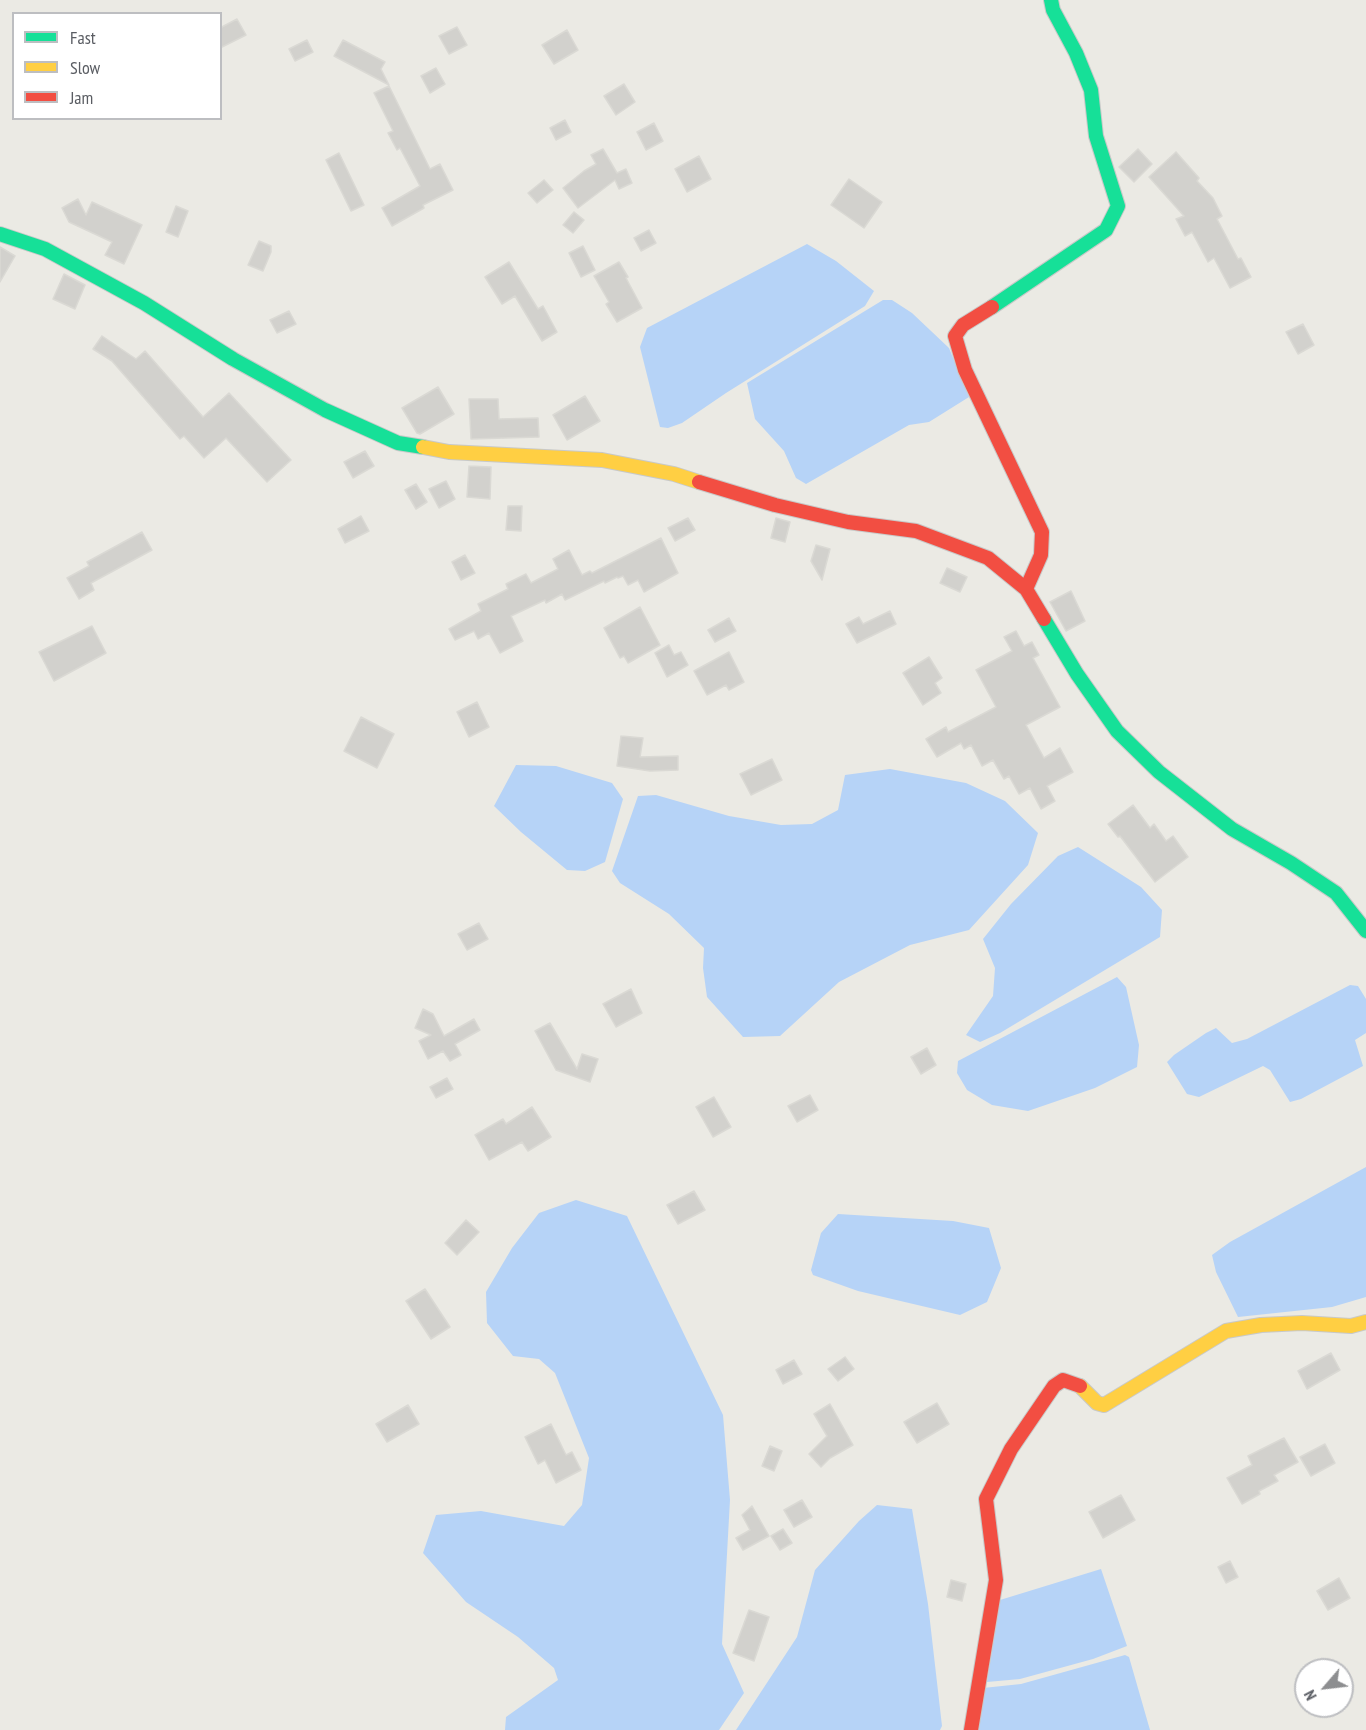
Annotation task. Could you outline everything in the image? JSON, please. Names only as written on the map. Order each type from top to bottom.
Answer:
[{"type":"street","points":[[1026,589],[1041,555],[1042,532],[965,370],[955,336],[963,325],[1106,230],[1118,206],[1096,136],[1091,90],[1076,53],[1053,10],[1051,0]]},
{"type":"street","points":[[0,234],[45,249],[144,303],[233,359],[325,410],[398,443],[449,452],[602,460],[674,474],[775,505],[848,522],[916,531],[988,558],[1026,589],[1077,674],[1117,731],[1159,772],[1232,829],[1291,862],[1336,893],[1366,932]]},
{"type":"street","points":[[971,1730],[996,1580],[986,1499],[1011,1449],[1054,1386],[1063,1380],[1079,1385],[1097,1403],[1104,1406],[1226,1331],[1261,1325],[1302,1323],[1351,1326],[1366,1322]]},
{"type":"water","points":[[807,244],[836,261],[874,291],[865,306],[682,423],[668,428],[660,427],[640,347],[647,328]]},
{"type":"water","points":[[883,300],[892,300],[912,313],[949,348],[969,397],[929,422],[909,425],[806,484],[796,478],[784,451],[755,419],[747,383]]},
{"type":"water","points":[[516,765],[556,766],[612,783],[623,799],[605,862],[585,871],[567,870],[494,806]]},
{"type":"water","points":[[890,769],[966,783],[1005,801],[1038,833],[1028,865],[969,930],[910,945],[839,982],[780,1036],[743,1037],[707,997],[703,968],[704,948],[669,914],[620,883],[612,871],[638,796],[656,795],[729,816],[781,825],[812,824],[838,810],[845,775]]},
{"type":"water","points":[[1078,847],[1141,887],[1162,910],[1160,937],[1000,1033],[980,1042],[966,1035],[993,996],[995,968],[983,939],[1011,904],[1058,856]]},
{"type":"water","points":[[1117,977],[1126,987],[1139,1045],[1137,1067],[1095,1088],[1028,1111],[992,1105],[967,1090],[957,1073],[958,1061]]},
{"type":"water","points":[[1350,985],[1358,986],[1366,999],[1366,1033],[1355,1040],[1363,1066],[1301,1099],[1290,1102],[1270,1070],[1263,1066],[1199,1097],[1187,1094],[1167,1062],[1216,1028],[1232,1043],[1247,1039]]},
{"type":"water","points":[[1366,1167],[1366,1297],[1332,1307],[1238,1317],[1216,1272],[1212,1255],[1230,1242]]},
{"type":"water","points":[[576,1200],[627,1216],[723,1415],[730,1500],[722,1644],[744,1693],[719,1730],[505,1730],[506,1717],[558,1680],[554,1668],[518,1637],[466,1602],[423,1553],[436,1515],[481,1511],[564,1526],[582,1505],[589,1458],[555,1373],[539,1359],[513,1356],[487,1323],[486,1292],[512,1248],[539,1213]]},
{"type":"water","points":[[838,1214],[953,1221],[989,1228],[1001,1268],[987,1302],[960,1315],[858,1291],[813,1275],[811,1270],[821,1233]]},
{"type":"water","points":[[877,1505],[912,1509],[928,1604],[942,1726],[940,1730],[736,1730],[797,1637],[815,1570],[859,1521]]},
{"type":"water","points":[[1101,1569],[1127,1646],[1093,1659],[1020,1679],[987,1682],[1000,1600]]},
{"type":"water","points":[[1125,1655],[1129,1657],[1150,1730],[979,1730],[983,1688],[1021,1684]]},
{"type":"building","points":[[237,19],[246,35],[222,47],[222,27]]},
{"type":"building","points":[[457,27],[467,45],[449,54],[439,36]]},
{"type":"building","points":[[567,30],[578,50],[554,64],[542,45]]},
{"type":"building","points":[[307,40],[313,52],[295,61],[289,49]]},
{"type":"building","points":[[343,40],[385,62],[381,69],[389,85],[334,56]]},
{"type":"building","points":[[436,68],[445,84],[430,93],[421,76]]},
{"type":"building","points":[[624,84],[635,102],[616,115],[604,96]]},
{"type":"building","points":[[389,86],[430,169],[440,164],[453,190],[423,205],[424,208],[392,226],[382,208],[420,186],[400,148],[397,150],[388,133],[393,131],[374,93]]},
{"type":"building","points":[[565,120],[571,132],[556,140],[550,128]]},
{"type":"building","points":[[654,123],[663,141],[646,150],[637,132]]},
{"type":"building","points":[[603,149],[617,173],[626,169],[632,183],[619,189],[615,180],[578,208],[563,188],[596,164],[591,155]]},
{"type":"building","points":[[1138,149],[1152,164],[1134,182],[1119,167]]},
{"type":"building","points":[[1176,152],[1199,178],[1197,181],[1213,198],[1222,216],[1217,219],[1238,259],[1241,258],[1251,277],[1230,288],[1214,258],[1208,262],[1192,232],[1185,236],[1176,219],[1184,216],[1149,177]]},
{"type":"building","points":[[339,153],[364,205],[351,211],[326,160]]},
{"type":"building","points":[[699,156],[711,179],[687,192],[675,169]]},
{"type":"building","points":[[849,179],[882,202],[864,228],[831,205]]},
{"type":"building","points":[[544,180],[553,190],[537,203],[528,193]]},
{"type":"building","points":[[78,199],[86,215],[92,202],[142,225],[124,264],[105,255],[112,242],[69,222],[62,208]]},
{"type":"building","points":[[176,206],[188,211],[178,237],[166,232]]},
{"type":"building","points":[[574,212],[584,220],[573,233],[563,225]]},
{"type":"building","points":[[649,230],[656,243],[641,251],[634,238]]},
{"type":"building","points":[[259,241],[271,246],[271,252],[263,271],[248,265]]},
{"type":"building","points":[[583,246],[595,270],[581,277],[569,253]]},
{"type":"building","points":[[0,247],[15,256],[0,282]]},
{"type":"building","points":[[509,262],[538,309],[543,306],[557,332],[542,341],[515,296],[502,304],[485,277]]},
{"type":"building","points":[[619,262],[642,308],[617,322],[594,276]]},
{"type":"building","points":[[64,274],[85,285],[75,309],[53,299]]},
{"type":"building","points":[[289,311],[296,324],[277,333],[270,320]]},
{"type":"building","points":[[1303,324],[1314,345],[1298,354],[1286,332]]},
{"type":"building","points":[[102,336],[136,359],[145,351],[203,417],[229,393],[291,460],[267,482],[226,438],[204,458],[184,436],[180,439],[112,361],[93,349]]},
{"type":"building","points":[[438,387],[454,414],[420,434],[417,433],[402,408]]},
{"type":"building","points":[[585,396],[600,421],[567,440],[553,415]]},
{"type":"building","points":[[469,399],[498,399],[499,419],[538,418],[539,437],[471,439]]},
{"type":"building","points":[[365,451],[374,466],[353,478],[344,462]]},
{"type":"building","points":[[469,466],[491,467],[490,499],[467,497]]},
{"type":"building","points":[[446,481],[455,499],[439,508],[429,489]]},
{"type":"building","points":[[416,484],[427,502],[416,509],[405,490]]},
{"type":"building","points":[[508,506],[522,506],[521,531],[506,530]]},
{"type":"building","points":[[361,516],[369,531],[345,543],[338,529]]},
{"type":"building","points":[[688,518],[695,530],[675,541],[668,528]]},
{"type":"building","points":[[776,518],[790,522],[785,542],[771,538]]},
{"type":"building","points":[[142,532],[152,550],[91,583],[94,590],[79,599],[67,578],[89,566],[87,562]]},
{"type":"building","points":[[661,538],[678,573],[644,592],[638,580],[628,585],[623,576],[605,583],[604,581],[565,600],[562,594],[546,603],[545,600],[511,616],[523,641],[500,653],[489,633],[478,639],[474,631],[455,640],[449,629],[481,611],[478,604],[508,589],[506,584],[526,574],[531,583],[558,569],[553,559],[569,550],[582,575],[590,571],[592,573]]},
{"type":"building","points":[[816,545],[830,549],[822,580],[811,561]]},
{"type":"building","points":[[465,555],[475,573],[461,580],[452,562]]},
{"type":"building","points":[[947,568],[967,577],[960,592],[940,583]]},
{"type":"building","points":[[1071,591],[1085,621],[1066,631],[1050,602]]},
{"type":"building","points":[[640,607],[660,645],[628,663],[624,656],[620,658],[604,628]]},
{"type":"building","points":[[890,611],[896,624],[857,643],[846,624],[859,617],[863,624]]},
{"type":"building","points":[[729,618],[736,631],[715,642],[708,630]]},
{"type":"building","points":[[92,626],[106,653],[54,681],[39,652]]},
{"type":"building","points":[[1016,631],[1024,646],[1032,642],[1039,655],[1033,658],[1060,707],[1026,725],[1044,758],[1060,748],[1073,772],[1047,786],[1055,801],[1041,809],[1030,788],[1019,794],[1009,776],[1004,779],[993,760],[982,766],[971,745],[964,749],[961,743],[937,757],[926,739],[946,727],[948,732],[996,707],[976,670],[1012,651],[1004,637]]},
{"type":"building","points":[[669,645],[674,655],[681,652],[688,665],[667,677],[655,653]]},
{"type":"building","points":[[729,652],[744,682],[729,690],[726,685],[707,695],[694,671]]},
{"type":"building","points":[[929,657],[942,678],[935,683],[941,693],[923,705],[903,673]]},
{"type":"building","points":[[477,702],[489,727],[469,737],[457,712]]},
{"type":"building","points":[[361,717],[394,734],[377,768],[344,751]]},
{"type":"building","points":[[621,736],[643,738],[640,757],[678,756],[678,770],[650,771],[617,766]]},
{"type":"building","points":[[772,759],[782,780],[751,795],[740,774]]},
{"type":"building","points":[[1133,805],[1150,828],[1154,824],[1166,841],[1173,836],[1188,857],[1155,882],[1108,824]]},
{"type":"building","points":[[479,923],[488,939],[467,950],[458,934]]},
{"type":"building","points":[[631,989],[642,1013],[616,1027],[603,1004]]},
{"type":"building","points":[[423,1009],[433,1014],[444,1036],[474,1019],[480,1030],[455,1044],[461,1055],[450,1061],[443,1051],[428,1059],[419,1041],[431,1035],[415,1028]]},
{"type":"building","points":[[550,1023],[577,1069],[582,1054],[598,1059],[590,1082],[556,1070],[535,1031]]},
{"type":"building","points":[[927,1048],[936,1065],[921,1074],[911,1057]]},
{"type":"building","points":[[447,1078],[453,1089],[436,1098],[430,1087]]},
{"type":"building","points":[[810,1095],[818,1110],[797,1122],[788,1106]]},
{"type":"building","points":[[714,1097],[731,1127],[713,1137],[696,1107]]},
{"type":"building","points":[[532,1107],[551,1137],[528,1151],[522,1142],[489,1160],[475,1135],[503,1119],[506,1124]]},
{"type":"building","points":[[694,1191],[705,1210],[678,1224],[667,1205]]},
{"type":"building","points":[[466,1220],[479,1232],[457,1255],[445,1243]]},
{"type":"building","points":[[425,1289],[450,1327],[431,1339],[406,1301]]},
{"type":"building","points":[[1331,1353],[1340,1370],[1307,1389],[1298,1371]]},
{"type":"building","points":[[845,1357],[854,1369],[838,1381],[828,1369]]},
{"type":"building","points":[[794,1360],[802,1374],[783,1384],[776,1370]]},
{"type":"building","points":[[937,1403],[949,1424],[917,1443],[904,1422]]},
{"type":"building","points":[[830,1404],[853,1445],[830,1458],[821,1467],[809,1454],[827,1436],[814,1414]]},
{"type":"building","points":[[408,1405],[419,1424],[387,1442],[376,1424]]},
{"type":"building","points":[[551,1424],[566,1455],[572,1452],[581,1470],[556,1483],[545,1460],[538,1464],[525,1437]]},
{"type":"building","points":[[1284,1438],[1298,1462],[1274,1475],[1278,1481],[1259,1491],[1260,1494],[1242,1504],[1227,1478],[1252,1465],[1248,1456]]},
{"type":"building","points":[[1325,1444],[1335,1463],[1311,1476],[1300,1457]]},
{"type":"building","points":[[770,1446],[782,1451],[774,1471],[762,1466]]},
{"type":"building","points":[[1121,1495],[1135,1520],[1103,1538],[1089,1512]]},
{"type":"building","points":[[802,1500],[812,1517],[794,1527],[784,1510]]},
{"type":"building","points":[[752,1506],[769,1536],[743,1550],[736,1538],[750,1530],[742,1515]]},
{"type":"building","points":[[783,1529],[792,1543],[780,1550],[771,1536]]},
{"type":"building","points":[[1230,1561],[1238,1577],[1226,1583],[1218,1567]]},
{"type":"building","points":[[1339,1578],[1350,1598],[1328,1610],[1317,1591]]},
{"type":"building","points":[[951,1580],[966,1584],[962,1601],[947,1597]]},
{"type":"building","points":[[749,1610],[769,1617],[754,1661],[733,1653]]},
{"type":"traffic: fast","points":[[992,307],[1106,230],[1118,206],[1096,136],[1091,90],[1076,53],[1053,10],[1051,0]]},
{"type":"traffic: fast","points":[[0,234],[45,249],[144,303],[233,359],[325,410],[398,443],[423,447]]},
{"type":"traffic: fast","points":[[1044,619],[1077,674],[1117,731],[1159,772],[1232,829],[1291,863],[1336,893],[1366,931]]},
{"type":"traffic: slow","points":[[423,447],[449,452],[602,460],[674,474],[699,482]]},
{"type":"traffic: slow","points":[[1080,1386],[1097,1403],[1104,1405],[1226,1331],[1261,1325],[1302,1323],[1351,1326],[1366,1322]]},
{"type":"traffic: jam","points":[[992,307],[963,325],[955,336],[965,370],[1042,532],[1041,555],[1026,589]]},
{"type":"traffic: jam","points":[[699,482],[775,505],[848,522],[916,531],[988,558],[1026,589],[1044,619]]},
{"type":"traffic: jam","points":[[971,1730],[996,1580],[986,1499],[1011,1449],[1054,1386],[1063,1380],[1080,1386]]}]
